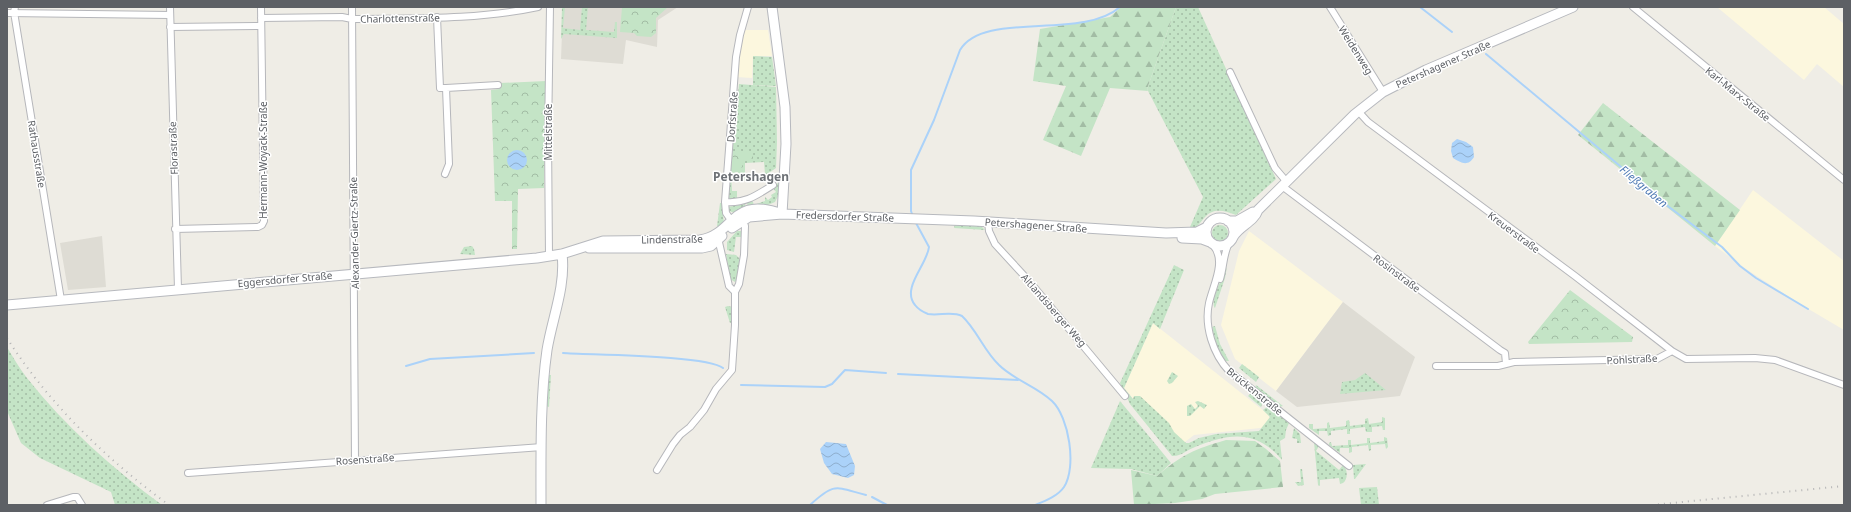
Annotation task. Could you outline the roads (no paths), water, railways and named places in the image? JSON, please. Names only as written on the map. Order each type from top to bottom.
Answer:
[{"type":"street","name":"Florastraße","points":[[170,7],[175,229],[178,289]]},
{"type":"street","name":"Hermann-Woyack-Straße","points":[[175,229],[258,227],[262,225],[264,221],[261,7]]},
{"type":"street","name":"Alexander-Giertz-Straße","points":[[352,7],[355,273],[355,460]]},
{"type":"street","name":"Charlottenstraße","points":[[261,18],[342,17],[352,19],[437,17],[508,13],[538,7]]},
{"type":"street","name":"Mittelstraße","points":[[549,256],[548,136],[550,7]]},
{"type":"street","name":"Dorfstraße","points":[[732,223],[726,213],[725,202],[736,57],[748,7]]},
{"type":"street","points":[[772,7],[785,113],[782,214]]},
{"type":"street","name":"Weidenweg","points":[[1330,7],[1382,92]]},
{"type":"street","name":"Petershagener Straße","points":[[1166,233],[1180,238],[1202,239],[1222,246],[1232,239],[1236,232],[1256,214],[1284,183],[1358,111],[1382,92],[1426,70],[1573,7]]},
{"type":"street","name":"Karl-Marx-Straße","points":[[1633,7],[1844,180]]},
{"type":"street","points":[[7,13],[14,10],[170,15]]},
{"type":"street","name":"Rathausstraße","points":[[14,10],[61,300]]},
{"type":"street","points":[[437,17],[440,88],[498,85]]},
{"type":"street","points":[[170,27],[262,26]]},
{"type":"street","name":"Rosinstraße","points":[[1230,72],[1275,168],[1284,183],[1500,350],[1504,354],[1506,364]]},
{"type":"street","points":[[444,174],[449,164],[446,88]]},
{"type":"street","name":"Kreuerstraße","points":[[1358,111],[1368,122],[1575,276],[1672,351]]},
{"type":"street","points":[[725,202],[734,203],[745,201],[773,184]]},
{"type":"street","name":"Lindenstraße","points":[[562,254],[586,248],[603,241],[709,239],[717,237],[747,210],[771,210],[782,214]]},
{"type":"street","name":"Petershagener Straße","points":[[907,219],[988,222],[1166,233],[1197,232],[1207,227],[1209,223],[1216,219],[1237,221],[1258,210]]},
{"type":"street","name":"Fredersdorfer Straße","points":[[782,214],[907,219]]},
{"type":"street","points":[[1228,221],[1233,227],[1232,239]]},
{"type":"street","name":"Altlandsberger Weg","points":[[988,222],[988,231],[995,244],[1029,281],[1125,396]]},
{"type":"street","points":[[656,470],[673,444],[704,410],[716,389],[732,370],[735,325],[735,292],[739,284],[745,226]]},
{"type":"street","points":[[1207,227],[1206,234],[1212,243]]},
{"type":"street","points":[[717,237],[729,286],[735,292]]},
{"type":"street","name":"Brückenstraße","points":[[1214,289],[1224,268],[1225,251],[1232,239]]},
{"type":"street","name":"Brückenstraße","points":[[1212,243],[1217,251],[1218,276],[1209,303],[1208,320],[1212,340],[1222,363],[1234,375],[1349,466]]},
{"type":"street","points":[[541,505],[546,360],[564,266],[562,254]]},
{"type":"street","name":"Eggersdorfer Straße","points":[[7,305],[562,254]]},
{"type":"street","name":"Pohlstraße","points":[[1436,366],[1498,366],[1506,364],[1657,359],[1672,351],[1686,359],[1755,358],[1775,360],[1844,385]]},
{"type":"street","name":"Rosenstraße","points":[[188,473],[542,447]]},
{"type":"street","points":[[46,505],[73,497],[78,497],[82,505]]},
{"type":"water","points":[[1457,139],[1466,142],[1473,147],[1474,157],[1467,163],[1462,163],[1453,158],[1451,151],[1452,143]]},
{"type":"water","points":[[513,150],[521,150],[527,156],[527,164],[521,170],[513,170],[507,164],[507,156]]},
{"type":"water","points":[[826,442],[846,444],[855,466],[854,475],[848,478],[832,474],[824,463],[820,449]]},
{"type":"waterway","points":[[913,217],[911,211],[911,170],[934,120],[960,50],[972,38],[990,31],[1082,22],[1103,17],[1120,7]]},
{"type":"waterway","name":"Fließgraben","points":[[1420,7],[1452,32]]},
{"type":"waterway","name":"Fließgraben","points":[[1486,54],[1669,207],[1722,247],[1740,266],[1756,278],[1808,309]]},
{"type":"waterway","points":[[916,223],[929,247],[911,291],[915,305],[928,314],[954,314],[962,316],[999,365],[1011,375],[1046,396],[1058,408],[1063,418],[1069,442],[1070,467],[1068,478],[1064,487],[1058,493],[1035,505]]},
{"type":"waterway","points":[[406,366],[430,359],[534,353]]},
{"type":"waterway","points":[[563,353],[647,356],[695,360],[723,368]]},
{"type":"waterway","points":[[741,385],[825,387],[832,384],[845,370],[886,373]]},
{"type":"waterway","points":[[898,374],[1018,380]]},
{"type":"waterway","points":[[810,505],[825,493],[836,488],[866,495]]},
{"type":"waterway","points":[[872,497],[887,505]]},
{"type":"railway","points":[[7,338],[41,385],[80,429],[123,469],[169,505]]},
{"type":"railway","points":[[1652,505],[1844,486]]},
{"type":"district","name":"Petershagen","points":[[751,176]]}]
